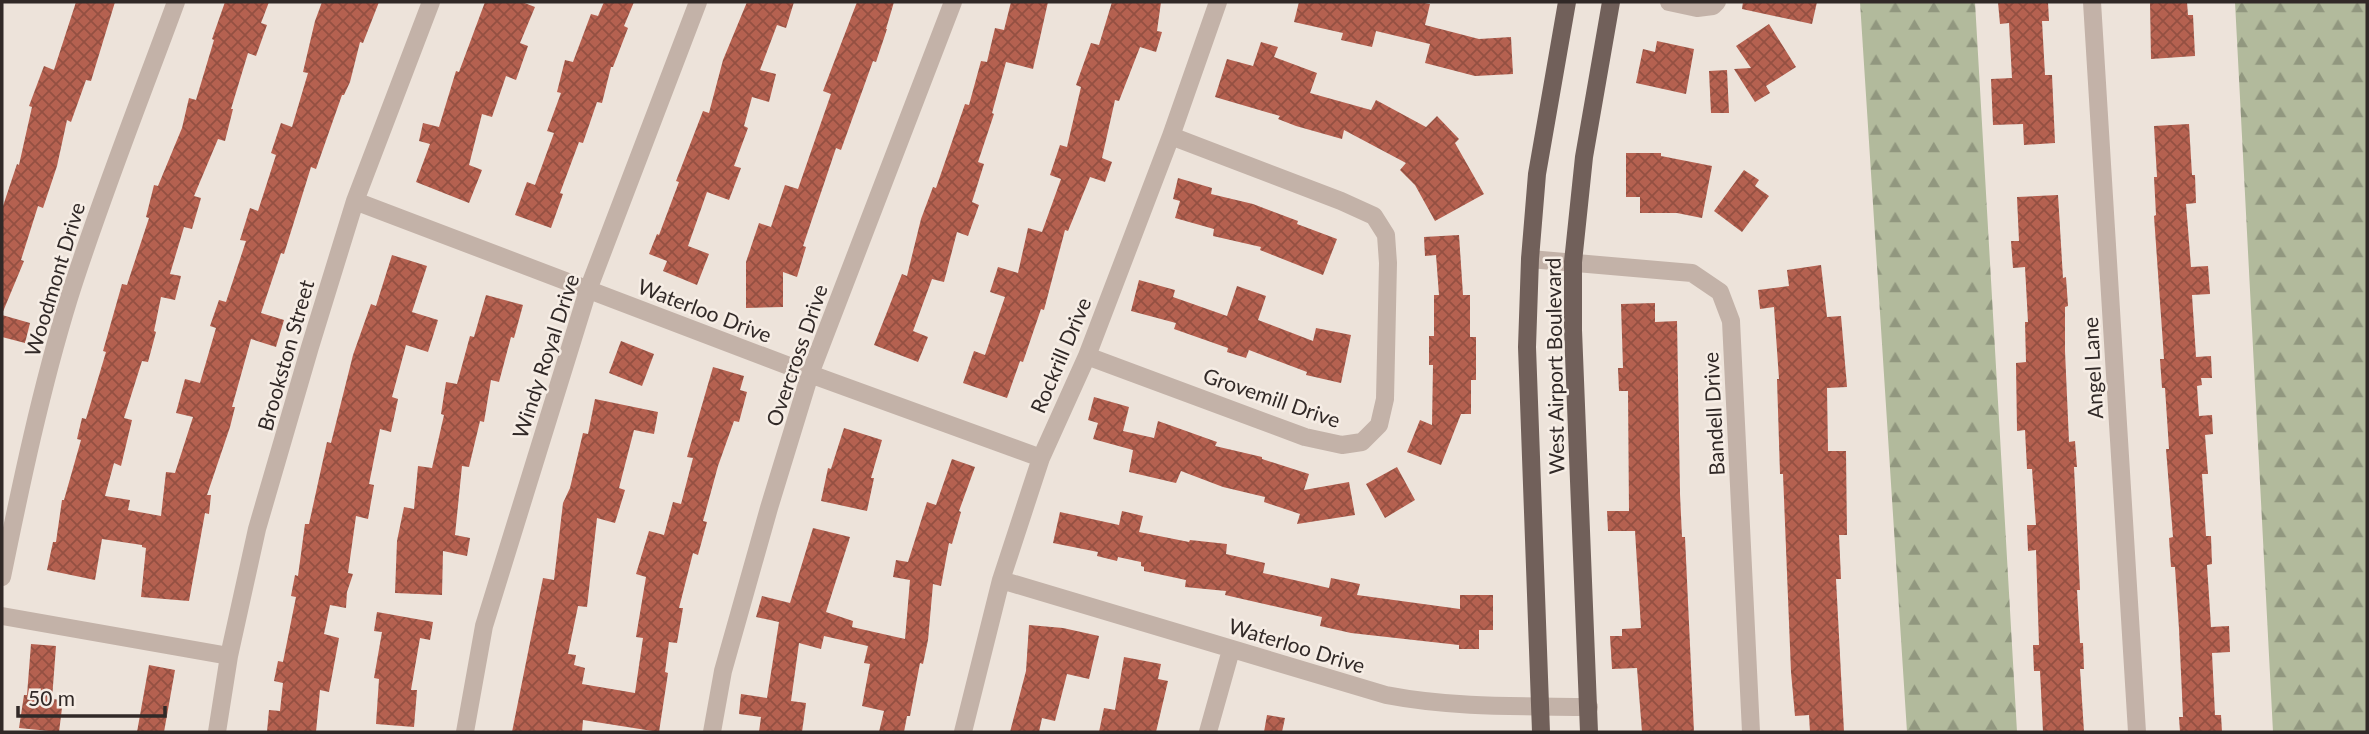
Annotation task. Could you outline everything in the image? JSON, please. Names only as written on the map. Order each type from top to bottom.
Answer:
[{"type":"main road","name":"West Airport Boulevard","points":[[1541,732],[1527,347],[1530,259],[1537,174],[1567,2]]},
{"type":"main road","name":"West Airport Boulevard","points":[[1589,732],[1573,330],[1573,262],[1584,157],[1611,2]]},
{"type":"street","name":"Woodmont Drive","points":[[2,577],[23,474],[69,299],[107,187],[176,2]]},
{"type":"street","name":"Brookston Street","points":[[217,732],[229,656],[257,529],[355,201],[431,2]]},
{"type":"street","name":"Windy Royal Drive","points":[[464,732],[484,626],[588,290],[698,2]]},
{"type":"street","name":"Overcross Drive","points":[[712,732],[723,671],[810,374],[953,2]]},
{"type":"street","name":"Rockrill Drive","points":[[963,732],[1001,580],[1041,458],[1087,356],[1171,136],[1218,2]]},
{"type":"street","points":[[1669,2],[1697,8],[1713,6],[1717,2]]},
{"type":"street","name":"Angel Lane","points":[[2092,2],[2137,732]]},
{"type":"street","name":"Grovemill Drive","points":[[1087,356],[1305,437],[1342,445],[1362,442],[1379,425],[1385,399],[1388,263],[1386,235],[1374,216],[1171,136]]},
{"type":"street","name":"Waterloo Drive","points":[[355,201],[810,374],[1041,458]]},
{"type":"street","name":"Bandell Drive","points":[[1530,259],[1692,273],[1720,292],[1731,321],[1751,732]]},
{"type":"street","name":"Waterloo Drive","points":[[1001,580],[1386,695],[1418,701],[1589,707]]},
{"type":"street","points":[[2,616],[229,656]]},
{"type":"street","points":[[1209,732],[1231,650]]},
{"type":"green space","points":[[1860,2],[1975,2],[2017,732],[1907,732]]},
{"type":"green space","points":[[2235,2],[2367,2],[2367,732],[2273,732]]},
{"type":"building","points":[[76,2],[115,2],[91,81],[86,80],[71,122],[67,120],[57,166],[43,208],[38,206],[21,260],[24,261],[2,314],[2,209],[17,164],[19,165],[32,107],[29,106],[44,66],[54,70]]},
{"type":"building","points":[[225,2],[269,2],[261,23],[267,25],[256,56],[248,53],[231,109],[225,141],[218,139],[194,196],[201,198],[192,229],[184,227],[170,274],[181,276],[175,300],[161,297],[148,362],[142,361],[124,418],[132,420],[121,466],[114,463],[105,496],[130,500],[128,510],[161,516],[166,472],[175,473],[193,417],[176,413],[185,379],[200,383],[216,328],[210,326],[219,300],[226,302],[246,241],[240,240],[250,208],[258,211],[276,155],[271,153],[281,123],[292,127],[308,73],[303,72],[322,2],[379,2],[363,43],[360,42],[350,82],[342,95],[316,169],[311,167],[284,254],[281,253],[261,313],[284,320],[276,347],[251,339],[232,407],[235,407],[230,427],[207,495],[211,495],[209,514],[205,513],[189,601],[141,597],[146,548],[142,545],[102,539],[95,580],[47,570],[53,542],[56,542],[62,500],[81,440],[77,439],[82,418],[86,419],[106,352],[103,351],[122,284],[127,285],[149,218],[146,217],[154,185],[158,186],[182,128],[189,98],[196,100]]},
{"type":"building","points":[[485,2],[522,2],[535,7],[520,43],[528,46],[516,80],[506,76],[492,117],[482,114],[469,165],[482,170],[469,203],[416,182],[430,144],[419,141],[423,123],[439,127],[456,71],[459,72]]},
{"type":"building","points":[[604,2],[634,2],[624,26],[628,28],[611,67],[602,103],[597,102],[583,143],[579,142],[560,193],[563,194],[551,228],[515,215],[527,182],[535,185],[554,133],[547,131],[561,93],[557,92],[565,60],[573,62],[591,14],[598,16]]},
{"type":"building","points":[[747,2],[794,2],[786,28],[777,25],[760,70],[776,74],[769,102],[752,97],[744,126],[748,128],[734,166],[741,168],[729,200],[707,192],[688,246],[709,254],[697,285],[663,271],[667,261],[649,254],[657,234],[659,235],[703,111],[709,113],[723,60]]},
{"type":"building","points":[[857,2],[894,2],[876,62],[873,61],[841,150],[836,148],[803,246],[806,247],[797,277],[783,272],[783,307],[746,308],[746,262],[759,223],[771,227],[785,185],[798,189],[831,94],[823,91]]},
{"type":"building","points":[[1011,2],[1048,2],[1033,69],[1006,62],[992,113],[994,114],[978,162],[984,164],[972,202],[979,205],[968,236],[957,232],[944,282],[932,279],[913,331],[928,337],[918,362],[874,345],[902,274],[907,276],[921,219],[933,187],[936,188],[965,104],[969,105],[981,61],[987,62],[995,28],[1004,30]]},
{"type":"building","points":[[1112,2],[1161,2],[1157,31],[1162,32],[1156,52],[1140,47],[1119,101],[1115,100],[1102,158],[1112,162],[1105,182],[1090,177],[1068,231],[1065,230],[1044,310],[1041,309],[1007,398],[963,383],[974,351],[985,355],[1005,297],[990,292],[998,267],[1018,273],[1028,228],[1042,232],[1061,179],[1050,175],[1060,145],[1067,147],[1081,87],[1076,85],[1091,43],[1099,45]]},
{"type":"building","points":[[1299,2],[1430,4],[1425,25],[1479,39],[1511,37],[1513,74],[1475,76],[1425,63],[1430,44],[1376,31],[1372,47],[1341,40],[1343,33],[1294,22]]},
{"type":"building","points":[[1743,2],[1817,2],[1812,24],[1742,9]]},
{"type":"building","points":[[1998,2],[2048,2],[2049,21],[2042,21],[2045,75],[2052,75],[2055,143],[2024,145],[2023,124],[1993,125],[1991,79],[2012,78],[2009,23],[2000,24]]},
{"type":"building","points":[[2150,2],[2187,2],[2188,15],[2193,15],[2195,56],[2151,59]]},
{"type":"building","points":[[1769,24],[1796,67],[1766,86],[1770,93],[1755,102],[1734,69],[1751,68],[1736,46]]},
{"type":"building","points":[[1657,41],[1694,49],[1686,94],[1636,83],[1643,49],[1655,52]]},
{"type":"building","points":[[1261,42],[1278,47],[1274,57],[1317,73],[1310,93],[1371,110],[1376,100],[1426,127],[1437,116],[1459,139],[1455,143],[1484,194],[1435,221],[1415,185],[1400,170],[1406,163],[1344,130],[1342,139],[1296,126],[1278,119],[1280,116],[1215,97],[1227,59],[1253,66]]},
{"type":"building","points":[[1727,70],[1729,113],[1711,113],[1709,71]]},
{"type":"building","points":[[2189,124],[2196,203],[2186,204],[2191,267],[2208,266],[2210,294],[2192,295],[2196,357],[2211,356],[2212,378],[2201,378],[2202,385],[2197,386],[2199,416],[2212,415],[2213,434],[2205,435],[2208,474],[2202,474],[2206,536],[2211,536],[2212,564],[2207,565],[2211,627],[2229,626],[2230,652],[2212,653],[2215,715],[2221,715],[2222,732],[2180,732],[2179,717],[2183,717],[2179,629],[2175,567],[2171,567],[2169,538],[2173,537],[2166,449],[2169,449],[2165,388],[2162,388],[2160,359],[2164,359],[2154,216],[2154,177],[2157,177],[2154,126]]},
{"type":"building","points":[[1626,153],[1661,153],[1661,156],[1712,166],[1702,218],[1677,213],[1640,213],[1640,197],[1626,197]]},
{"type":"building","points":[[1744,170],[1759,180],[1755,186],[1769,196],[1742,232],[1714,211]]},
{"type":"building","points":[[1178,178],[1212,188],[1211,194],[1253,204],[1337,239],[1323,275],[1260,250],[1261,247],[1213,236],[1214,229],[1175,218],[1180,201],[1173,199]]},
{"type":"building","points":[[2058,195],[2063,278],[2066,277],[2068,306],[2065,307],[2065,351],[2069,442],[2075,441],[2077,467],[2074,467],[2080,590],[2077,590],[2080,643],[2083,643],[2084,669],[2080,669],[2084,732],[2043,732],[2040,671],[2034,671],[2033,645],[2039,645],[2036,550],[2028,551],[2027,525],[2036,525],[2032,469],[2027,469],[2025,430],[2017,431],[2016,363],[2026,362],[2025,322],[2028,322],[2025,267],[2013,268],[2011,241],[2019,241],[2017,197]]},
{"type":"building","points":[[1459,235],[1463,295],[1470,295],[1470,337],[1476,337],[1476,380],[1471,380],[1471,414],[1461,414],[1441,465],[1407,452],[1420,420],[1432,425],[1433,365],[1429,365],[1429,336],[1434,336],[1434,295],[1439,295],[1436,255],[1425,256],[1424,237]]},
{"type":"building","points":[[392,255],[427,266],[412,312],[438,320],[428,352],[406,345],[392,397],[398,399],[391,432],[380,429],[369,484],[374,485],[368,519],[356,516],[348,573],[353,574],[347,592],[346,608],[330,605],[324,634],[339,638],[329,692],[320,690],[316,732],[267,732],[269,710],[280,711],[283,683],[274,681],[278,661],[283,662],[296,597],[291,596],[295,575],[298,576],[305,524],[309,524],[327,442],[331,443],[353,355],[371,304],[376,306]]},
{"type":"building","points":[[1821,265],[1827,317],[1841,316],[1847,387],[1827,388],[1828,451],[1846,451],[1847,535],[1839,535],[1841,579],[1836,579],[1844,732],[1810,732],[1809,715],[1795,716],[1783,474],[1780,474],[1779,379],[1774,307],[1760,309],[1758,290],[1789,286],[1787,270]]},
{"type":"building","points":[[1139,280],[1175,290],[1173,297],[1227,316],[1237,286],[1266,296],[1258,320],[1313,341],[1316,328],[1351,335],[1341,383],[1306,375],[1307,372],[1249,350],[1246,358],[1227,352],[1228,348],[1174,329],[1176,323],[1131,311]]},
{"type":"building","points":[[486,295],[523,305],[499,382],[491,380],[484,422],[480,421],[469,467],[462,466],[455,535],[470,538],[467,556],[443,551],[442,595],[395,593],[397,541],[404,507],[414,509],[418,466],[432,468],[444,415],[441,414],[446,382],[457,384],[470,336],[474,337]]},
{"type":"building","points":[[1655,303],[1655,322],[1677,321],[1680,494],[1682,537],[1685,537],[1694,732],[1642,732],[1637,668],[1612,669],[1610,636],[1622,636],[1622,629],[1641,628],[1635,531],[1608,531],[1607,511],[1629,511],[1628,391],[1619,391],[1618,368],[1623,368],[1621,304]]},
{"type":"building","points":[[2,315],[30,323],[25,343],[2,337]]},
{"type":"building","points":[[621,341],[654,354],[642,386],[609,373]]},
{"type":"building","points":[[713,367],[744,376],[740,390],[747,392],[739,422],[734,421],[718,466],[703,521],[707,522],[698,555],[693,553],[679,608],[683,608],[677,643],[669,642],[665,672],[668,673],[659,732],[583,720],[582,732],[512,732],[543,578],[554,580],[563,503],[570,488],[583,433],[588,434],[595,399],[658,412],[654,434],[634,430],[619,488],[625,490],[615,523],[597,518],[587,607],[578,606],[568,654],[576,655],[574,665],[585,668],[582,684],[635,693],[643,638],[636,637],[646,577],[636,574],[649,531],[664,535],[673,502],[681,504],[693,458],[687,457]]},
{"type":"building","points":[[1094,397],[1129,407],[1123,431],[1154,438],[1158,421],[1217,442],[1215,446],[1262,457],[1309,474],[1304,490],[1349,482],[1355,515],[1297,524],[1300,514],[1264,502],[1265,497],[1223,487],[1181,471],[1176,483],[1129,472],[1133,450],[1093,439],[1098,423],[1088,420]]},
{"type":"building","points":[[844,428],[882,440],[871,478],[874,478],[867,511],[821,501],[828,468],[831,469]]},
{"type":"building","points":[[952,459],[975,467],[959,511],[961,512],[952,544],[949,543],[941,586],[933,584],[928,640],[904,732],[879,732],[884,711],[862,706],[870,664],[864,663],[868,646],[824,636],[821,649],[799,643],[791,701],[806,703],[802,732],[759,732],[761,717],[739,714],[741,694],[767,698],[779,622],[756,617],[762,596],[790,603],[813,528],[850,537],[826,612],[853,621],[852,627],[905,639],[910,580],[893,577],[896,560],[908,562],[927,502],[936,505]]},
{"type":"building","points":[[1397,467],[1415,500],[1385,518],[1366,484]]},
{"type":"building","points":[[1122,511],[1143,516],[1139,532],[1189,542],[1227,544],[1226,554],[1265,563],[1263,573],[1329,588],[1331,578],[1360,584],[1357,595],[1460,609],[1460,595],[1493,595],[1493,630],[1479,630],[1479,649],[1459,649],[1459,645],[1351,633],[1320,626],[1322,617],[1225,595],[1226,591],[1185,587],[1186,580],[1144,571],[1141,562],[1118,557],[1117,561],[1097,556],[1098,552],[1053,543],[1060,512],[1119,525]]},
{"type":"building","points":[[377,612],[433,622],[430,640],[420,638],[411,690],[417,690],[414,727],[376,724],[379,679],[374,678],[382,632],[374,631]]},
{"type":"building","points":[[1029,625],[1063,628],[1099,636],[1089,679],[1067,674],[1055,721],[1042,718],[1039,732],[1010,732],[1026,671]]},
{"type":"building","points":[[31,644],[56,646],[52,699],[63,700],[59,732],[19,728],[24,695],[27,695]]},
{"type":"building","points":[[1124,657],[1161,664],[1158,679],[1168,681],[1156,732],[1099,732],[1104,708],[1115,710]]},
{"type":"building","points":[[149,665],[175,670],[164,732],[137,732]]},
{"type":"building","points":[[1267,715],[1285,718],[1282,732],[1264,732]]}]
